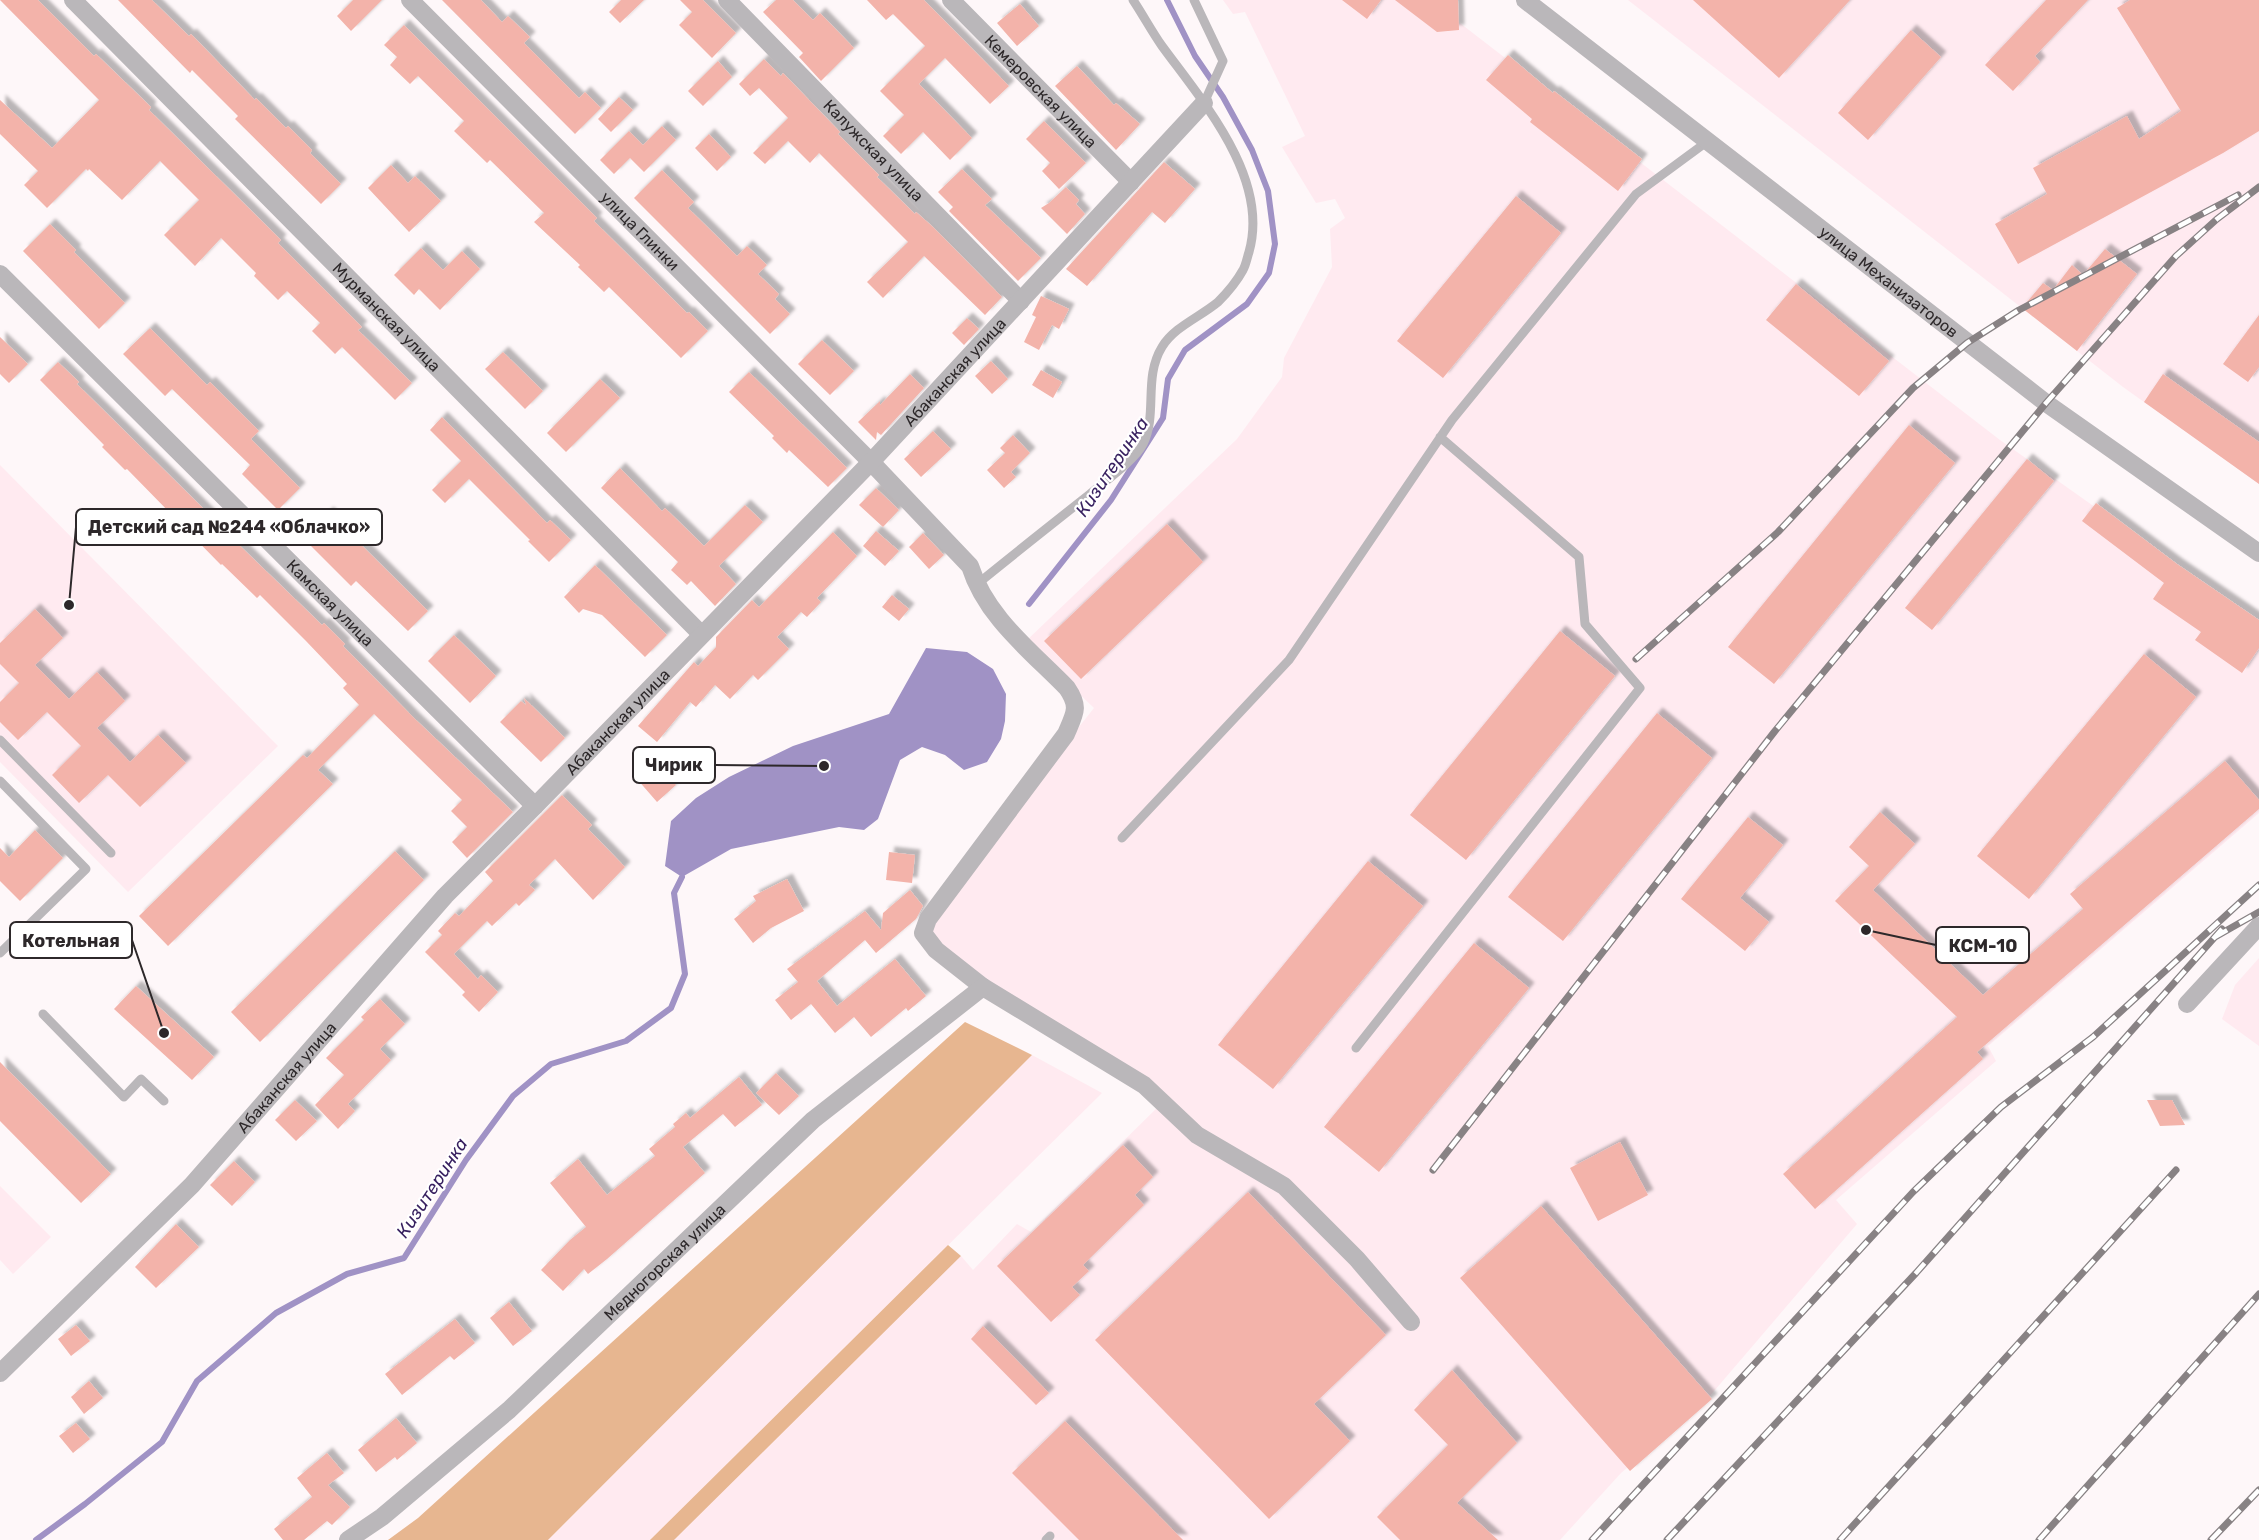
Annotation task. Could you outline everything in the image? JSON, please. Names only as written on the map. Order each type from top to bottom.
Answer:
[{"type":"street","name":"Мурманская улица","points":[[73,0],[701,634]]},
{"type":"street","name":"улица Глинки","points":[[410,0],[871,462],[970,566],[976,585],[993,613],[1067,688],[1074,698],[1076,711],[1066,734],[928,919],[923,933],[936,950],[983,987]]},
{"type":"street","name":"Калужская улица","points":[[727,0],[1021,301]]},
{"type":"street","name":"Кемеровская улица","points":[[951,0],[1131,182]]},
{"type":"street","name":"улица Механизаторов","points":[[1525,0],[2046,403],[2259,553]]},
{"type":"street","name":"Абаканская улица","points":[[0,1373],[192,1185],[445,896],[536,806],[871,462],[1204,103]]},
{"type":"street","name":"Камская улица","points":[[0,274],[536,806]]},
{"type":"street","points":[[2187,1004],[2259,926]]},
{"type":"street","points":[[983,987],[1144,1085],[1197,1135],[1284,1186],[1357,1259],[1411,1322]]},
{"type":"street","name":"Медногорская улица","points":[[348,1540],[382,1517],[509,1410],[813,1120],[983,987]]},
{"type":"lane","points":[[976,585],[1118,471],[1143,445],[1150,420],[1152,366],[1163,345],[1182,327],[1218,302],[1244,268],[1253,238],[1253,213],[1244,173],[1204,103],[1160,44],[1133,0]]},
{"type":"lane","name":"Абаканская улица","points":[[1194,0],[1223,61],[1204,103]]},
{"type":"lane","points":[[1122,838],[1289,660],[1452,420],[1636,194],[1708,141]]},
{"type":"lane","points":[[1356,1048],[1641,688],[1585,624],[1579,557],[1440,437]]},
{"type":"lane","points":[[0,740],[111,853]]},
{"type":"lane","points":[[0,781],[86,869],[0,953]]},
{"type":"lane","points":[[43,1014],[124,1097],[141,1079],[164,1101]]},
{"type":"shaded area","points":[[1223,0],[1430,0],[2000,440],[2259,623],[2259,813],[1988,1046],[1996,1061],[1836,1200],[1857,1224],[1703,1404],[1621,1473],[1560,1540],[674,1540],[961,1256],[973,1270],[1017,1224],[1031,1232],[1164,1101],[928,952],[934,910],[1094,708],[1025,642],[1237,439],[1282,377],[1284,358],[1332,267],[1330,229],[1345,218],[1335,199],[1316,203],[1282,147],[1305,136],[1245,12],[1233,14]]},
{"type":"shaded area","points":[[1628,0],[2259,0],[2259,484],[2123,387]]},
{"type":"shaded area","points":[[0,465],[278,746],[128,892],[0,762]]},
{"type":"shaded area","points":[[926,648],[967,652],[993,669],[1006,694],[1005,721],[1001,739],[987,762],[964,770],[945,755],[922,747],[900,760],[878,819],[864,830],[839,827],[731,849],[682,877],[665,866],[671,821],[696,798],[729,777],[793,746],[889,714]]},
{"type":"shaded area","points":[[2259,958],[2259,1046],[2222,1019],[2235,985]]},
{"type":"shaded area","points":[[965,1022],[1032,1055],[548,1540],[388,1540],[418,1518]]},
{"type":"shaded area","points":[[1032,1055],[1102,1093],[650,1540],[548,1540]]},
{"type":"shaded area","points":[[0,1186],[51,1237],[13,1274],[0,1260]]},
{"type":"shaded area","points":[[948,1245],[961,1256],[674,1540],[650,1540]]},
{"type":"building","points":[[0,0],[38,0],[94,56],[96,54],[151,107],[149,110],[281,240],[278,243],[362,327],[358,330],[412,383],[395,400],[342,347],[335,354],[312,331],[320,323],[287,291],[278,300],[254,276],[256,273],[221,238],[195,266],[164,235],[199,200],[160,161],[122,200],[89,169],[88,171],[86,169],[47,208],[24,185],[38,171],[0,134],[0,100],[52,148],[99,100]]},
{"type":"building","points":[[118,0],[152,0],[189,36],[191,34],[255,100],[256,98],[286,128],[288,126],[312,150],[310,153],[341,184],[321,204],[235,119],[238,116],[192,70],[190,73]]},
{"type":"building","points":[[353,0],[382,0],[351,31],[337,16]]},
{"type":"building","points":[[442,0],[481,0],[502,22],[508,16],[530,37],[524,43],[579,98],[585,92],[601,108],[575,134]]},
{"type":"building","points":[[621,0],[644,0],[620,23],[609,12]]},
{"type":"building","points":[[680,0],[703,0],[736,33],[712,58],[679,25],[692,12]]},
{"type":"building","points":[[776,0],[793,0],[813,20],[820,13],[854,48],[821,81],[799,57],[803,53],[763,12]]},
{"type":"building","points":[[867,0],[924,0],[1009,86],[990,104],[945,58],[919,84],[972,138],[950,160],[923,132],[901,154],[883,136],[904,115],[880,91],[925,46],[893,14],[886,20]]},
{"type":"building","points":[[1342,0],[1381,0],[1367,19]]},
{"type":"building","points":[[1395,0],[1458,0],[1459,30],[1437,32]]},
{"type":"building","points":[[1693,0],[1850,0],[1779,78]]},
{"type":"building","points":[[2046,0],[2088,0],[2035,56],[2040,62],[2013,91],[1985,65]]},
{"type":"building","points":[[2130,0],[2259,0],[2259,131],[2223,153],[2018,264],[1995,224],[2047,194],[2033,168],[2127,116],[2139,139],[2181,111],[2117,8]]},
{"type":"building","points":[[1020,4],[1039,26],[1017,46],[997,23]]},
{"type":"building","points":[[404,25],[597,218],[594,221],[708,331],[681,358],[609,287],[604,292],[578,267],[580,265],[534,222],[544,213],[490,160],[487,163],[454,131],[464,121],[418,76],[410,84],[390,65],[397,57],[384,45]]},
{"type":"building","points":[[1911,30],[1941,57],[1868,140],[1838,113]]},
{"type":"building","points":[[1508,55],[1553,93],[1554,91],[1642,159],[1618,191],[1530,122],[1532,119],[1486,80]]},
{"type":"building","points":[[764,59],[781,76],[783,73],[840,132],[838,134],[879,175],[877,177],[915,214],[916,212],[933,227],[1002,297],[985,315],[924,256],[883,298],[867,282],[908,242],[819,153],[810,163],[788,141],[765,164],[753,153],[788,118],[759,88],[750,96],[739,84]]},
{"type":"building","points":[[718,61],[732,77],[703,106],[688,91]]},
{"type":"building","points":[[1077,66],[1114,105],[1116,103],[1140,124],[1116,150],[1055,86]]},
{"type":"building","points":[[619,97],[633,110],[611,132],[598,119]]},
{"type":"building","points":[[1044,121],[1086,163],[1059,189],[1042,171],[1050,163],[1026,139]]},
{"type":"building","points":[[662,126],[676,140],[644,172],[630,158],[614,174],[600,160],[629,131],[643,145]]},
{"type":"building","points":[[709,134],[731,157],[717,171],[695,148]]},
{"type":"building","points":[[1164,162],[1195,189],[1165,223],[1152,212],[1087,286],[1066,269]]},
{"type":"building","points":[[391,165],[408,183],[415,176],[441,201],[409,232],[368,188]]},
{"type":"building","points":[[962,169],[992,199],[985,205],[1041,258],[1018,281],[949,211],[953,207],[938,192]]},
{"type":"building","points":[[662,170],[694,202],[688,208],[737,256],[747,246],[767,265],[758,274],[779,294],[775,299],[790,314],[770,334],[634,198]]},
{"type":"building","points":[[1066,187],[1079,200],[1076,204],[1085,214],[1067,234],[1041,208]]},
{"type":"building","points":[[1516,196],[1561,233],[1443,378],[1397,341]]},
{"type":"building","points":[[50,224],[76,250],[74,252],[125,303],[99,329],[23,251]]},
{"type":"building","points":[[421,248],[443,270],[462,251],[480,269],[440,310],[419,289],[414,295],[394,275]]},
{"type":"building","points":[[2105,249],[2137,274],[2077,351],[2022,308],[2043,283],[2053,290],[2072,265],[2083,275]]},
{"type":"building","points":[[1796,284],[1889,361],[1859,396],[1766,320]]},
{"type":"building","points":[[1041,296],[1069,309],[1059,329],[1052,325],[1039,350],[1024,342],[1036,317],[1032,315]]},
{"type":"building","points":[[2259,315],[2259,367],[2248,382],[2223,364]]},
{"type":"building","points":[[967,318],[979,329],[964,345],[952,333]]},
{"type":"building","points":[[150,328],[207,385],[210,382],[259,431],[251,439],[300,488],[278,510],[242,474],[250,465],[172,389],[165,396],[123,354]]},
{"type":"building","points":[[0,337],[28,364],[9,383],[0,374]]},
{"type":"building","points":[[822,340],[854,371],[830,395],[798,364]]},
{"type":"building","points":[[503,352],[543,391],[525,409],[485,369]]},
{"type":"building","points":[[991,361],[1008,379],[992,394],[975,376]]},
{"type":"building","points":[[58,362],[79,382],[77,384],[209,516],[322,625],[324,623],[345,644],[343,646],[415,719],[513,812],[467,858],[452,842],[467,827],[451,811],[462,800],[374,714],[318,770],[333,784],[168,946],[139,916],[303,755],[307,758],[359,705],[343,688],[347,684],[306,641],[260,595],[257,598],[221,565],[127,469],[125,470],[102,447],[104,445],[40,380]]},
{"type":"building","points":[[1041,370],[1062,382],[1053,398],[1032,385]]},
{"type":"building","points":[[749,372],[847,468],[828,487],[789,450],[787,453],[772,438],[774,436],[729,392]]},
{"type":"building","points":[[910,374],[924,388],[881,435],[877,432],[876,440],[858,422],[880,401],[880,405]]},
{"type":"building","points":[[2163,374],[2259,442],[2259,484],[2144,402]]},
{"type":"building","points":[[600,379],[620,398],[566,452],[547,433]]},
{"type":"building","points":[[442,417],[547,523],[550,520],[571,540],[549,562],[469,479],[445,503],[432,490],[461,461],[430,430]]},
{"type":"building","points":[[1909,425],[1955,463],[1774,684],[1728,647]]},
{"type":"building","points":[[933,431],[951,449],[921,477],[904,459]]},
{"type":"building","points":[[1013,435],[1030,453],[1011,472],[1016,477],[1004,488],[987,470],[1005,453],[1000,448]]},
{"type":"building","points":[[2027,459],[2054,481],[1932,630],[1905,608]]},
{"type":"building","points":[[620,468],[662,511],[665,508],[704,546],[745,505],[763,522],[719,566],[736,584],[715,606],[691,581],[687,585],[671,570],[678,562],[601,488]]},
{"type":"building","points":[[876,488],[899,510],[883,527],[859,505]]},
{"type":"building","points":[[2096,503],[2177,564],[2259,620],[2259,648],[2242,673],[2195,640],[2201,632],[2153,599],[2164,583],[2082,521]]},
{"type":"building","points":[[328,512],[428,611],[408,631],[356,581],[351,586],[303,538]]},
{"type":"building","points":[[1167,524],[1203,562],[1081,679],[1044,641]]},
{"type":"building","points":[[876,531],[899,551],[885,566],[863,546]]},
{"type":"building","points":[[833,532],[857,556],[817,598],[821,602],[807,617],[801,612],[777,637],[789,649],[758,680],[753,675],[730,699],[715,685],[696,707],[690,702],[657,742],[638,726],[694,662],[698,666],[716,647],[716,637],[752,600],[759,607]]},
{"type":"building","points":[[923,533],[944,555],[929,569],[909,547]]},
{"type":"building","points":[[595,565],[667,635],[645,657],[602,615],[583,609],[579,613],[564,597]]},
{"type":"building","points":[[892,595],[909,609],[899,621],[882,607]]},
{"type":"building","points":[[35,609],[63,638],[35,665],[69,699],[97,672],[125,701],[97,728],[130,762],[158,735],[186,763],[140,807],[108,775],[79,803],[52,775],[81,746],[47,712],[18,740],[0,722],[0,702],[19,683],[0,664],[0,643]]},
{"type":"building","points":[[1560,631],[1615,676],[1466,860],[1410,815]]},
{"type":"building","points":[[454,635],[496,676],[470,703],[428,661]]},
{"type":"building","points":[[2144,654],[2196,697],[2029,899],[1977,856]]},
{"type":"building","points":[[524,698],[565,738],[541,762],[500,722],[521,701],[526,705]]},
{"type":"building","points":[[1657,713],[1712,758],[1563,941],[1508,897]]},
{"type":"building","points":[[2225,761],[2259,800],[2259,809],[1977,1052],[1983,1059],[1815,1209],[1783,1174],[1957,1017],[1835,901],[1869,866],[1849,847],[1880,812],[1915,844],[1873,890],[1983,995],[2083,909],[2070,894]]},
{"type":"building","points":[[656,762],[676,785],[657,802],[637,779]]},
{"type":"building","points":[[562,795],[592,825],[588,829],[625,867],[593,900],[555,859],[529,885],[535,890],[519,906],[516,903],[492,926],[487,921],[454,954],[478,979],[481,975],[498,992],[479,1012],[462,995],[465,992],[425,952],[442,935],[438,931],[455,913],[459,916],[493,881],[485,872]]},
{"type":"building","points":[[1748,817],[1783,845],[1740,898],[1769,922],[1745,951],[1681,899]]},
{"type":"building","points":[[35,830],[63,858],[20,901],[0,881],[0,848],[9,857]]},
{"type":"building","points":[[395,851],[424,880],[260,1042],[231,1012]]},
{"type":"building","points":[[889,852],[915,855],[912,883],[886,880]]},
{"type":"building","points":[[1368,861],[1423,906],[1273,1089],[1218,1045]]},
{"type":"building","points":[[787,879],[804,911],[771,928],[753,943],[734,919],[756,901],[753,896]]},
{"type":"building","points":[[910,890],[923,906],[916,919],[876,953],[865,940],[817,981],[837,1006],[895,959],[926,996],[908,1011],[906,1008],[871,1037],[854,1017],[835,1033],[811,1004],[791,1020],[775,1000],[798,982],[787,969],[865,911],[881,930],[883,913]]},
{"type":"building","points":[[1474,943],[1529,988],[1379,1172],[1324,1127]]},
{"type":"building","points":[[136,986],[214,1057],[192,1080],[114,1009]]},
{"type":"building","points":[[380,999],[405,1024],[380,1049],[391,1060],[348,1104],[355,1111],[338,1129],[315,1105],[344,1075],[326,1058],[364,1020],[361,1017]]},
{"type":"building","points":[[0,1062],[111,1174],[81,1203],[0,1121]]},
{"type":"building","points":[[776,1073],[799,1096],[779,1115],[756,1093]]},
{"type":"building","points":[[739,1077],[762,1105],[735,1127],[723,1114],[683,1147],[705,1173],[607,1259],[588,1274],[584,1269],[563,1291],[541,1270],[586,1227],[550,1183],[578,1159],[607,1195],[655,1156],[649,1149],[675,1127],[673,1124],[686,1113],[690,1118]]},
{"type":"building","points":[[295,1100],[317,1121],[296,1141],[275,1120]]},
{"type":"building","points":[[2147,1100],[2172,1100],[2185,1125],[2160,1126]]},
{"type":"building","points":[[1620,1142],[1648,1195],[1598,1221],[1570,1168]]},
{"type":"building","points":[[1123,1145],[1153,1177],[1135,1195],[1144,1205],[1083,1265],[1089,1271],[1072,1287],[1080,1295],[1051,1322],[997,1266]]},
{"type":"building","points":[[234,1161],[255,1182],[232,1206],[210,1185]]},
{"type":"building","points":[[1248,1192],[1386,1335],[1314,1404],[1350,1441],[1269,1519],[1095,1340]]},
{"type":"building","points":[[1541,1206],[1712,1399],[1630,1471],[1460,1278]]},
{"type":"building","points":[[176,1224],[199,1247],[156,1288],[135,1267]]},
{"type":"building","points":[[509,1302],[532,1331],[513,1346],[490,1318]]},
{"type":"building","points":[[455,1319],[475,1343],[454,1360],[450,1356],[402,1395],[385,1374]]},
{"type":"building","points":[[76,1325],[90,1341],[71,1356],[58,1339]]},
{"type":"building","points":[[983,1326],[1049,1393],[1036,1405],[971,1339]]},
{"type":"building","points":[[1452,1370],[1517,1443],[1457,1503],[1498,1540],[1400,1540],[1377,1517],[1448,1445],[1414,1410]]},
{"type":"building","points":[[89,1381],[103,1398],[84,1414],[71,1397]]},
{"type":"building","points":[[396,1418],[417,1443],[397,1460],[395,1457],[376,1472],[358,1450]]},
{"type":"building","points":[[1065,1421],[1183,1540],[1079,1540],[1012,1473]]},
{"type":"building","points":[[76,1423],[90,1439],[73,1453],[59,1436]]},
{"type":"building","points":[[327,1453],[344,1473],[328,1485],[350,1507],[332,1525],[327,1521],[304,1540],[283,1540],[274,1529],[312,1497],[297,1478]]},
{"type":"waterway","name":"Кизитеринка","points":[[1029,604],[1111,500],[1163,418],[1168,379],[1185,350],[1247,304],[1269,273],[1275,244],[1268,191],[1252,150],[1223,97],[1195,56],[1167,0]]},
{"type":"waterway","name":"Кизитеринка","points":[[36,1540],[162,1442],[197,1381],[276,1313],[347,1274],[404,1258],[466,1160],[513,1096],[551,1064],[626,1041],[671,1008],[685,974],[674,893],[682,877]]},
{"type":"railway","points":[[1433,1170],[1775,731],[2046,403],[2176,256],[2217,219],[2259,187]]},
{"type":"railway","points":[[1636,659],[1778,532],[1913,388],[1967,343],[2019,310],[2238,195]]},
{"type":"railway","points":[[1592,1540],[1913,1192],[2001,1107],[2093,1037],[2259,885]]},
{"type":"railway","points":[[2215,937],[2259,912]]},
{"type":"railway","points":[[1667,1540],[1916,1273],[2222,929]]},
{"type":"railway","points":[[1840,1540],[2176,1170]]},
{"type":"railway","points":[[2039,1540],[2259,1294]]},
{"type":"railway","points":[[2211,1540],[2259,1490]]},
{"type":"place","name":"Детский сад №244 «Облачко»","points":[[69,605]]},
{"type":"place","name":"Чирик","points":[[824,766]]},
{"type":"place","name":"КСМ-10","points":[[1866,930]]},
{"type":"place","name":"Котельная","points":[[164,1033]]}]
